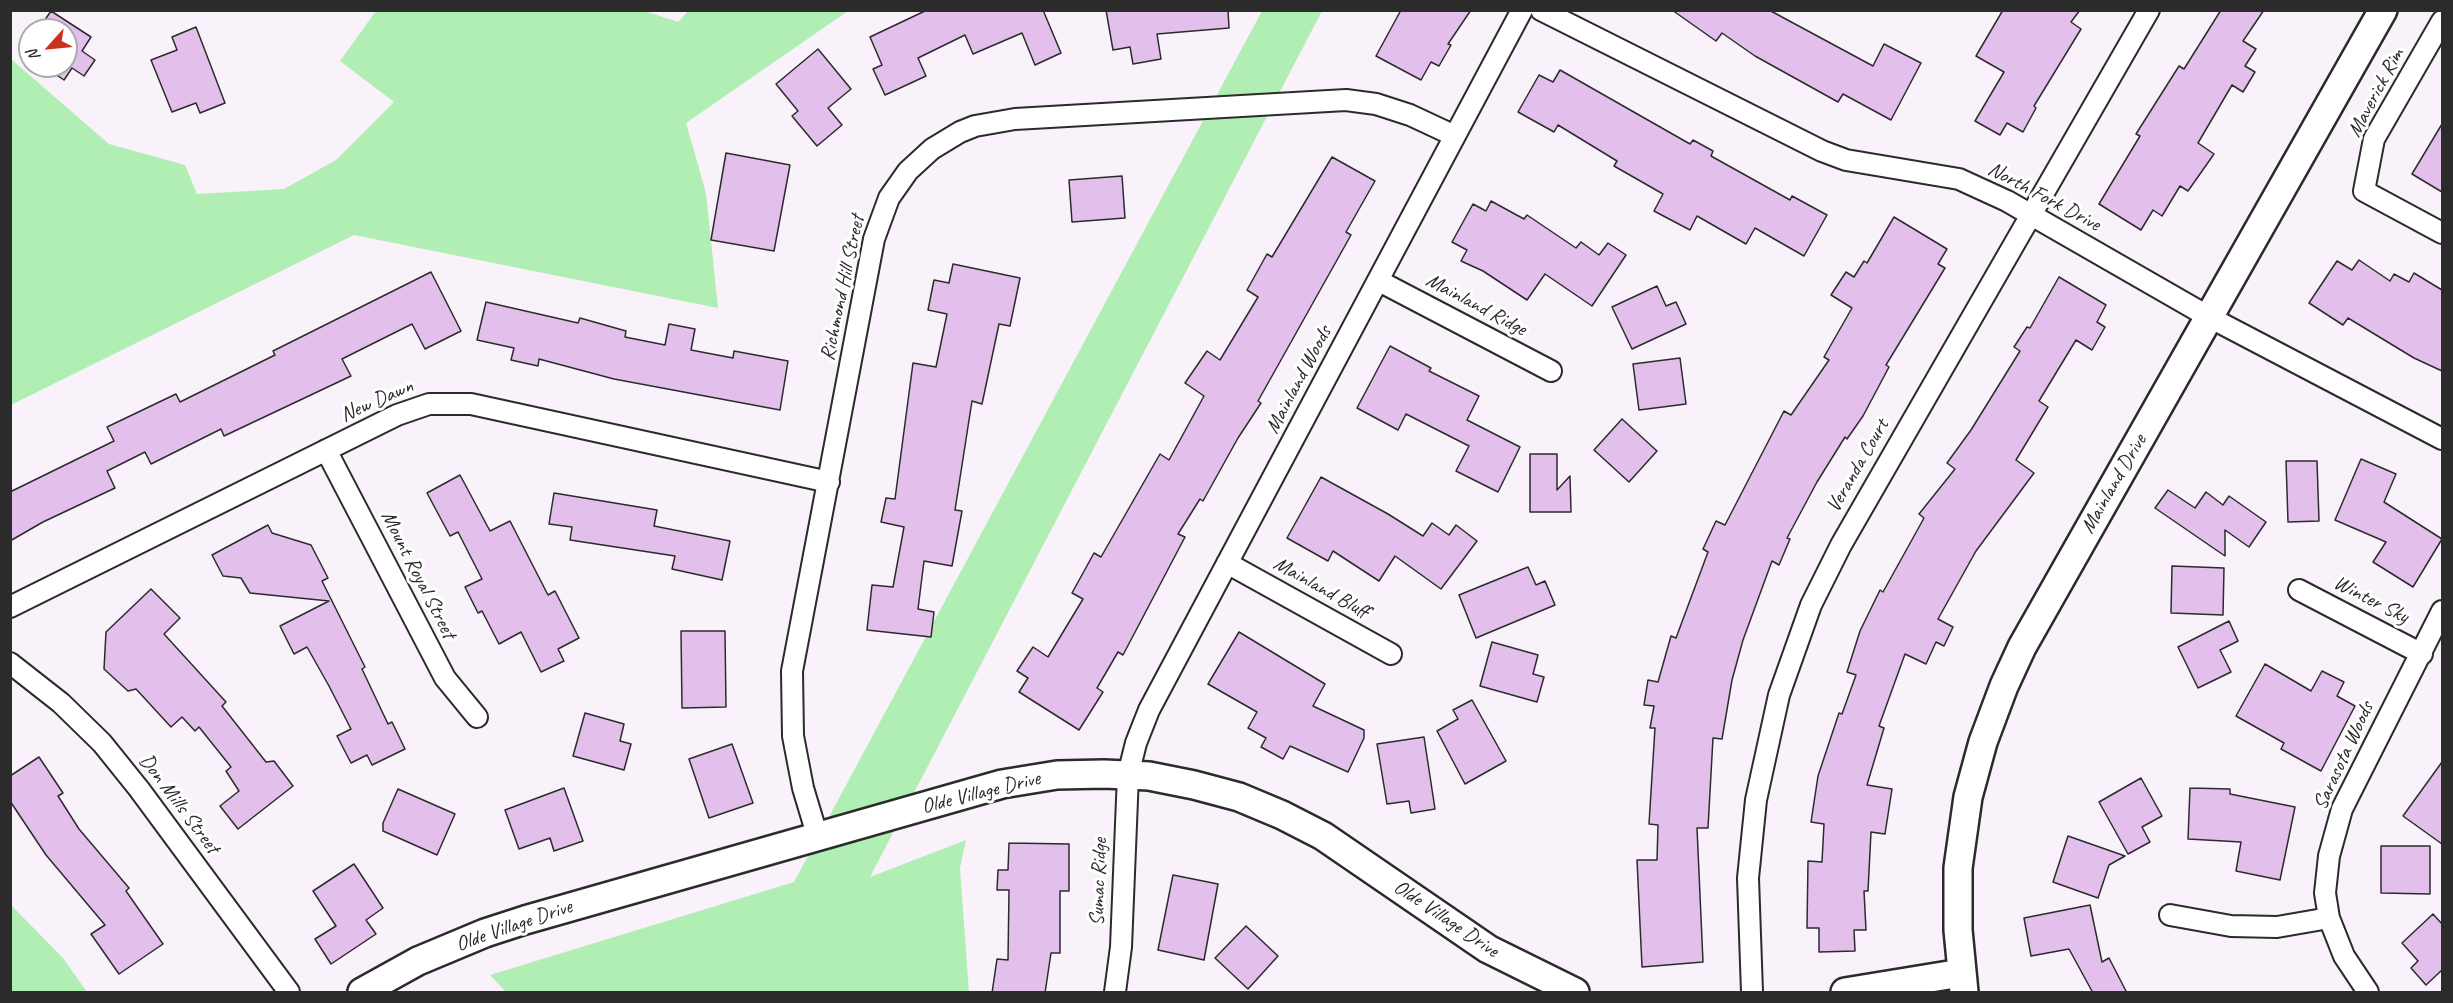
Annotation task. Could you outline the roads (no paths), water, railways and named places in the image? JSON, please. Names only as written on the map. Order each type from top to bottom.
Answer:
[{"type":"street","name":"Mainland Woods","points":[[1128,775],[1136,743],[1149,710],[1522,10]]},
{"type":"street","name":"North Fork Drive","points":[[1541,10],[1822,151],[1846,160],[1959,179],[2031,215],[2209,317],[2442,439]]},
{"type":"street","name":"Veranda Court","points":[[1752,993],[1748,878],[1756,800],[1764,756],[1789,664],[1811,605],[1841,544],[2149,10]]},
{"type":"street","name":"Mainland Drive","points":[[1962,983],[1958,868],[1968,798],[1983,742],[2022,647],[2383,10]]},
{"type":"street","name":"Maverick Rim","points":[[2442,21],[2374,139],[2364,190],[2442,232]]},
{"type":"street","name":"Richmond Hill Street","points":[[818,838],[803,788],[793,736],[791,704],[797,639],[874,239],[889,198],[908,171],[924,156],[960,132],[975,126],[1015,119],[1332,100],[1376,104],[1410,115],[1455,136]]},
{"type":"street","name":"Mainland Ridge","points":[[1379,281],[1551,371]]},
{"type":"street","name":"New Dawn","points":[[10,607],[398,415],[429,404],[451,402],[829,482]]},
{"type":"street","name":"Mount Royal Street","points":[[326,450],[444,678],[477,717]]},
{"type":"street","name":"Mainland Bluff","points":[[1227,563],[1391,654]]},
{"type":"street","name":"Winter Sky","points":[[2299,590],[2422,654]]},
{"type":"street","name":"Sarasota Woods","points":[[2368,993],[2344,956],[2329,918],[2325,894],[2329,856],[2342,809],[2442,611]]},
{"type":"street","name":"Don Mills Street","points":[[10,663],[61,703],[102,744],[139,789],[289,993]]},
{"type":"street","name":"Olde Village Drive","points":[[362,993],[418,961],[485,933],[1002,784],[1057,775],[1128,775],[1194,785],[1239,797],[1282,815],[1323,836],[1488,950],[1575,993]]},
{"type":"street","name":"Sumac Ridge","points":[[1118,992],[1128,775]]},
{"type":"street","points":[[2170,915],[2231,926],[2277,927],[2329,918]]},
{"type":"street","points":[[1845,993],[1962,983]]}]
